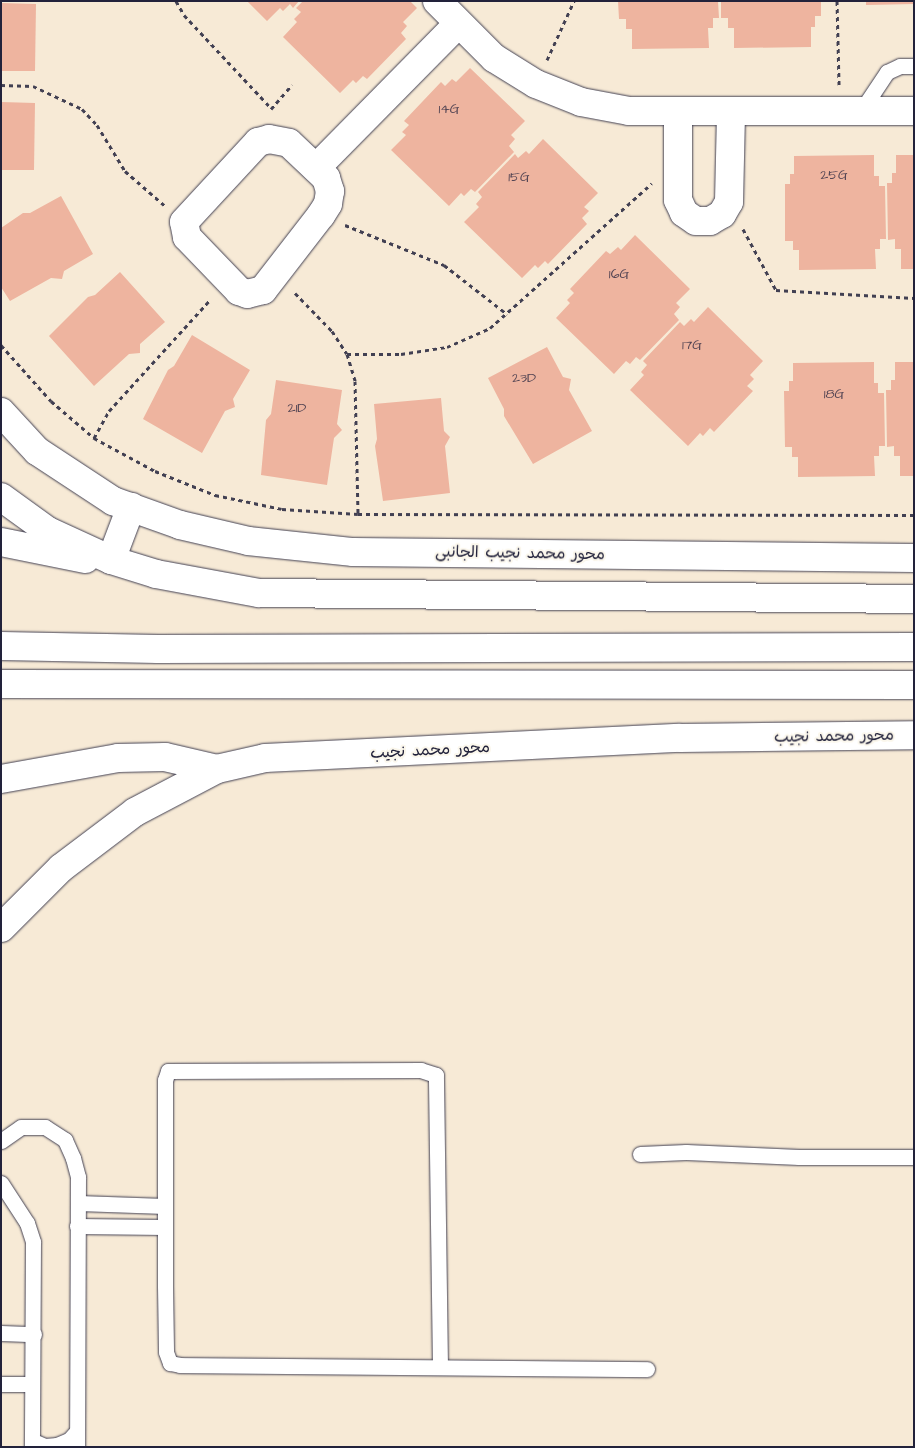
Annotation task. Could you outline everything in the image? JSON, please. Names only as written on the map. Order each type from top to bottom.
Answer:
[{"type":"main road","points":[[437,1],[457,25],[494,58],[536,84],[581,102],[629,111],[914,111]]},
{"type":"main road","points":[[316,168],[457,25]]},
{"type":"main road","points":[[678,111],[678,200],[684,213],[696,221],[710,221],[722,214],[729,202],[731,111]]},
{"type":"main road","points":[[268,139],[289,143],[326,178],[330,191],[328,204],[321,215],[263,290],[256,293],[239,291],[187,237],[184,222],[258,142],[268,139]]},
{"type":"main road","name":"محور محمد نجيب الجانبى","points":[[1,412],[37,452],[114,501],[180,525],[248,542],[353,552],[914,558]]},
{"type":"main road","points":[[1,497],[48,532],[111,560],[156,574],[259,593],[914,599]]},
{"type":"main road","points":[[111,560],[131,507]]},
{"type":"main road","points":[[1,542],[72,558],[111,560]]},
{"type":"main road","points":[[1,646],[158,649],[914,647]]},
{"type":"main road","points":[[1,684],[156,686],[914,685]]},
{"type":"main road","name":"محور محمد نجيب","points":[[1,928],[61,868],[96,839],[175,789],[216,769],[265,758],[621,741],[914,735]]},
{"type":"main road","points":[[1,779],[118,758],[165,757],[216,769]]},
{"type":"lane","points":[[850,111],[887,72],[900,66],[914,66]]},
{"type":"lane","points":[[440,1367],[438,1082],[436,1075],[430,1071],[168,1071],[165,1080],[166,1352],[170,1363],[440,1367],[647,1369]]},
{"type":"lane","points":[[1,1141],[21,1127],[45,1127],[65,1140],[78,1177],[77,1447]]},
{"type":"lane","points":[[640,1154],[686,1152],[799,1157],[914,1157]]},
{"type":"lane","points":[[1,1183],[28,1223],[34,1242],[33,1444],[44,1446],[57,1445],[69,1440],[77,1431]]},
{"type":"lane","points":[[78,1203],[166,1206]]},
{"type":"lane","points":[[77,1226],[166,1227]]},
{"type":"lane","points":[[1,1333],[34,1334]]},
{"type":"lane","points":[[1,1384],[32,1384]]},
{"type":"path","points":[[176,1],[184,15],[271,108]]},
{"type":"path","points":[[536,84],[574,1]]},
{"type":"path","points":[[837,1],[850,111]]},
{"type":"path","points":[[1,85],[34,86],[82,109],[97,125],[125,171],[184,222]]},
{"type":"path","points":[[347,354],[401,354],[447,347],[490,328],[678,160]]},
{"type":"path","points":[[729,202],[776,290],[914,298]]},
{"type":"path","points":[[321,215],[444,265],[506,314]]},
{"type":"path","points":[[276,274],[332,331],[347,354],[354,381],[358,514]]},
{"type":"path","points":[[94,438],[109,411],[228,280]]},
{"type":"path","points":[[1,345],[51,401],[94,438],[155,472],[215,495],[282,509],[358,514],[914,515]]},
{"type":"building","points":[[247,1],[299,1],[293,8],[290,4],[283,11],[280,8],[267,21]]},
{"type":"building","points":[[303,1],[410,1],[417,8],[403,22],[407,26],[401,33],[406,39],[367,79],[363,76],[356,83],[353,80],[340,93],[283,37],[297,22],[294,19],[301,12],[296,8]]},
{"type":"building","points":[[618,1],[718,1],[719,18],[713,18],[713,28],[708,28],[709,48],[632,49],[632,29],[626,29],[626,19],[619,19]]},
{"type":"building","points":[[721,1],[821,1],[821,16],[815,16],[815,27],[811,27],[811,47],[734,48],[734,28],[728,28],[728,18],[721,18]]},
{"type":"building","points":[[866,1],[914,1],[914,4],[866,5]]},
{"type":"building","points":[[1,3],[36,4],[35,71],[1,71]]},
{"type":"building","points":[[470,68],[525,121],[511,135],[515,139],[509,146],[514,152],[475,192],[471,189],[464,196],[461,193],[449,206],[391,150],[406,135],[402,132],[409,125],[404,121],[441,82],[445,86],[452,79],[456,82]]},
{"type":"building","points":[[1,102],[35,103],[34,170],[1,170]]},
{"type":"building","points":[[543,139],[598,193],[584,207],[589,211],[582,218],[587,224],[548,264],[545,261],[538,268],[535,265],[522,278],[464,222],[479,207],[476,204],[482,197],[478,192],[515,154],[518,158],[526,151],[529,154]]},
{"type":"building","points":[[874,155],[874,176],[879,176],[879,186],[885,186],[886,239],[880,239],[880,249],[875,249],[876,269],[799,270],[799,250],[793,250],[793,241],[785,241],[785,184],[790,184],[790,174],[794,174],[794,156]]},
{"type":"building","points":[[896,155],[914,155],[914,269],[901,269],[901,249],[895,249],[895,239],[888,240],[887,183],[892,183],[892,173],[896,173]]},
{"type":"building","points":[[61,196],[93,254],[64,271],[62,279],[51,278],[10,301],[1,287],[1,228],[23,213],[30,213]]},
{"type":"building","points":[[635,235],[690,289],[676,303],[680,307],[674,314],[679,320],[640,360],[636,357],[630,364],[626,361],[614,374],[556,318],[570,303],[567,300],[574,293],[570,289],[606,251],[610,254],[618,247],[621,250]]},
{"type":"building","points":[[120,272],[165,322],[140,344],[140,353],[129,354],[94,386],[49,336],[88,297],[95,295]]},
{"type":"building","points":[[708,307],[763,361],[750,375],[754,379],[747,386],[753,391],[714,432],[710,428],[703,436],[700,433],[688,446],[630,390],[644,375],[641,372],[647,365],[643,361],[680,322],[684,326],[691,319],[694,322]]},
{"type":"building","points":[[192,335],[250,370],[233,399],[235,407],[225,411],[202,453],[143,419],[168,370],[174,366]]},
{"type":"building","points":[[547,347],[563,377],[571,379],[569,390],[592,431],[533,464],[504,416],[504,409],[488,378]]},
{"type":"building","points":[[874,362],[874,383],[878,383],[878,393],[884,393],[885,446],[879,446],[879,456],[874,456],[875,476],[798,477],[798,457],[792,457],[792,447],[785,447],[784,391],[789,391],[789,381],[793,381],[793,363]]},
{"type":"building","points":[[895,362],[914,362],[914,476],[900,476],[900,456],[894,456],[894,446],[887,447],[886,390],[891,390],[891,380],[895,380]]},
{"type":"building","points":[[276,380],[342,390],[337,424],[342,430],[334,438],[327,485],[261,475],[266,420],[271,414]]},
{"type":"building","points":[[441,398],[444,431],[450,437],[445,446],[450,493],[383,501],[375,446],[377,439],[374,404]]}]
